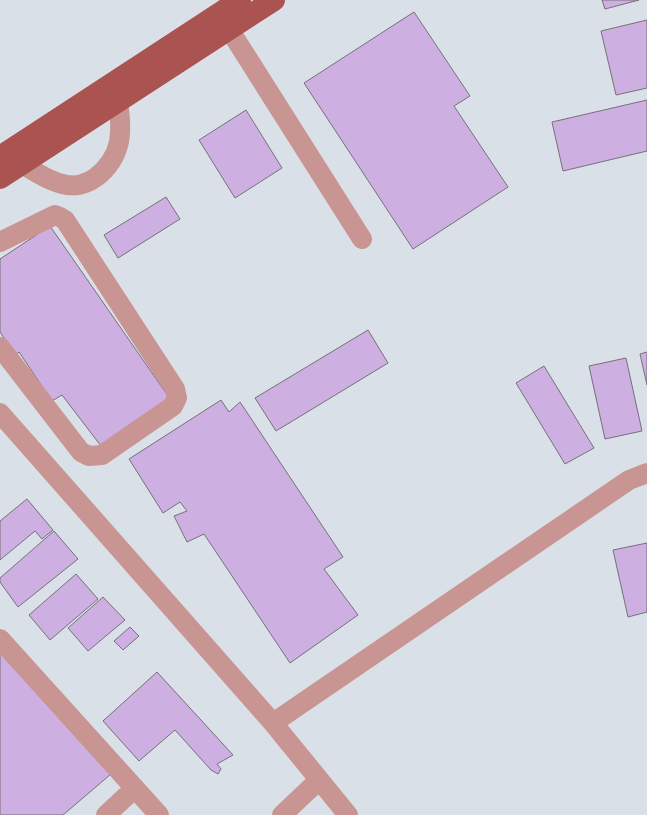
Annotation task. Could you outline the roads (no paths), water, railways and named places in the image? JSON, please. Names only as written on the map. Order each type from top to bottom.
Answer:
[{"type":"main road","points":[[0,157],[240,0]]},
{"type":"main road","points":[[0,178],[274,0]]},
{"type":"lane","points":[[229,29],[362,239]]},
{"type":"lane","points":[[22,164],[47,178],[65,185],[79,184],[93,179],[101,173],[113,158],[118,147],[120,133],[118,101]]},
{"type":"lane","points":[[0,242],[55,216],[65,220],[175,389],[177,398],[173,406],[102,455],[89,456],[81,452],[0,347]]},
{"type":"lane","points":[[0,413],[272,723],[348,815]]},
{"type":"lane","points":[[272,723],[629,480],[647,473]]},
{"type":"lane","points":[[0,639],[159,815]]},
{"type":"lane","points":[[282,815],[319,780]]},
{"type":"lane","points":[[106,815],[135,788]]}]
